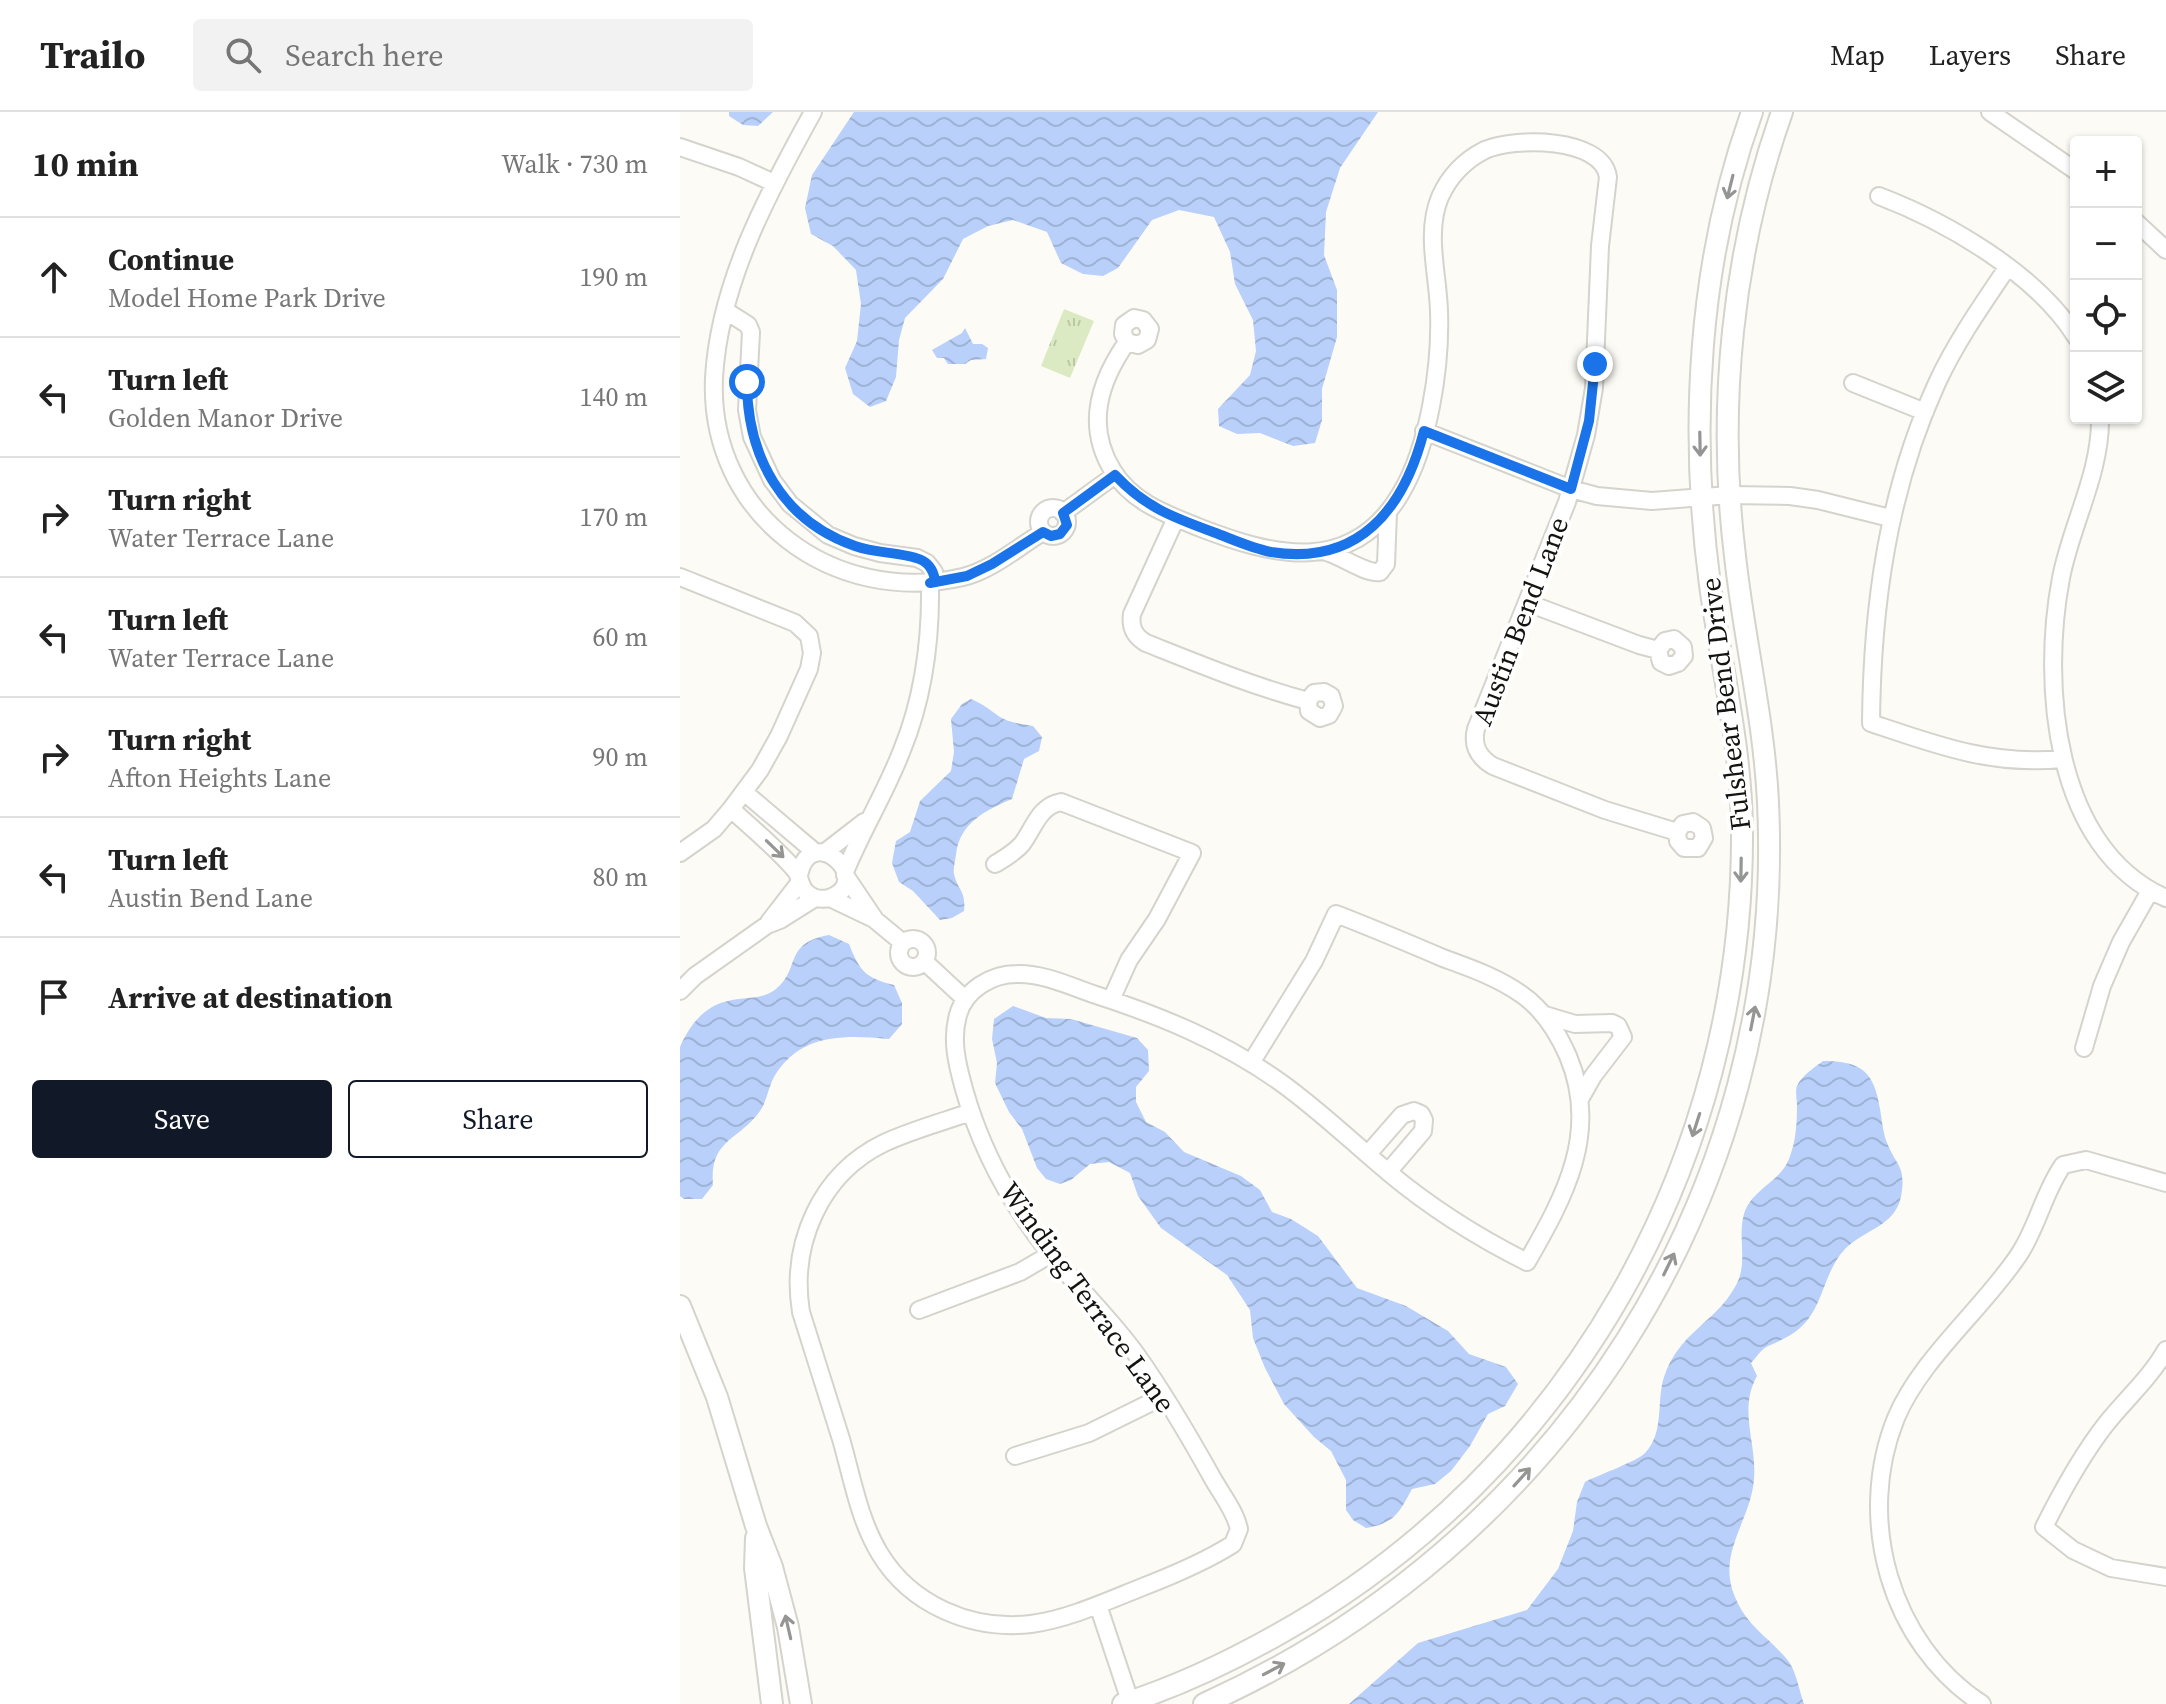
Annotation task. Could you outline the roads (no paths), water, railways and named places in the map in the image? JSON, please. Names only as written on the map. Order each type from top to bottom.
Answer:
[{"type":"main road","name":"Fulshear Bend Drive","points":[[1128,1703],[1227,1661],[1298,1623],[1375,1573],[1465,1496],[1511,1448],[1583,1356],[1621,1296],[1660,1218],[1693,1136],[1720,1035],[1737,933],[1742,829],[1735,745],[1711,590],[1702,497],[1701,385],[1709,291],[1728,193],[1752,112]]},
{"type":"main road","name":"Fulshear Bend Drive","points":[[1204,1704],[1306,1652],[1370,1612],[1438,1559],[1484,1516],[1562,1431],[1600,1381],[1648,1304],[1686,1229],[1725,1129],[1752,1024],[1766,931],[1769,829],[1763,741],[1736,566],[1728,412],[1736,308],[1754,206],[1782,112]]},
{"type":"main road","points":[[1742,829],[1769,829]]},
{"type":"main road","points":[[1660,1218],[1686,1229]]},
{"type":"main road","points":[[680,1306],[717,1397],[756,1526],[772,1567],[788,1627],[801,1704]]},
{"type":"main road","points":[[1465,1496],[1484,1516]]},
{"type":"main road","points":[[756,1526],[755,1568],[772,1704]]},
{"type":"street","points":[[813,112],[774,183],[741,263],[726,311],[714,377],[714,408],[720,439],[744,492],[766,519],[787,540],[811,557],[842,572],[902,584],[930,583],[967,576],[1043,532],[1051,536],[1062,533],[1067,522],[1063,513],[1115,475]]},
{"type":"street","points":[[1990,112],[2070,167]]},
{"type":"street","name":"Austin Bend Lane","points":[[1424,431],[1440,331],[1433,226],[1438,201],[1450,179],[1477,155],[1520,141],[1537,141],[1585,152],[1602,162],[1608,177],[1598,266],[1594,388],[1586,435],[1571,489],[1476,729],[1477,750],[1493,766],[1613,813],[1677,832]]},
{"type":"street","points":[[680,147],[739,167],[774,183]]},
{"type":"street","points":[[1879,196],[1931,220],[2007,268],[2047,300],[2070,329]]},
{"type":"street","points":[[2142,228],[2166,250]]},
{"type":"street","points":[[2007,268],[1954,351],[1925,412],[1902,475],[1890,518],[1875,620],[1871,723],[1939,747],[1997,760],[2029,762],[2062,759]]},
{"type":"street","points":[[726,311],[748,325],[751,332],[747,410],[752,437],[772,480],[790,504],[828,535],[880,553],[917,558],[927,563],[935,580],[930,583]]},
{"type":"street","points":[[1127,342],[1108,372],[1099,403],[1101,441],[1115,475],[1138,499],[1176,518],[1269,551],[1323,551],[1371,573],[1380,572],[1386,564],[1388,513]]},
{"type":"street","points":[[1853,383],[1925,412]]},
{"type":"street","points":[[2099,424],[2094,464],[2064,567],[2056,612],[2055,695],[2062,759],[2070,785],[2095,835],[2121,867],[2150,891],[2166,898]]},
{"type":"street","points":[[1323,551],[1359,537],[1388,513],[1410,477],[1424,431],[1571,489],[1627,500],[1730,495],[1818,500],[1890,518]]},
{"type":"street","points":[[1176,518],[1133,611],[1123,624],[1146,643],[1236,679],[1308,701]]},
{"type":"street","points":[[680,577],[795,623],[809,636],[812,653],[809,669],[779,736],[744,792],[714,829],[680,853]]},
{"type":"street","points":[[680,985],[767,925],[842,888],[868,819],[902,752],[922,687],[931,618],[930,583]]},
{"type":"street","points":[[1528,603],[1625,641],[1658,650]]},
{"type":"street","points":[[744,792],[820,853],[838,858],[874,919]]},
{"type":"street","points":[[995,864],[1012,854],[1047,807],[1061,802],[1192,853],[1157,919],[1129,960],[1111,1000]]},
{"type":"street","points":[[731,809],[777,850],[808,894],[874,919],[903,943],[911,939],[923,943],[927,951],[924,961],[965,999],[994,978],[1019,973],[1178,1024],[1251,1063],[1302,1099],[1388,1172],[1464,1227],[1527,1262],[1569,1183],[1581,1120],[1574,1070],[1561,1040],[1545,1015],[1522,995],[1497,979],[1336,914],[1314,961],[1251,1063]]},
{"type":"street","points":[[767,925],[799,878],[804,861],[868,819]]},
{"type":"street","points":[[2084,1048],[2102,986],[2121,942],[2150,891]]},
{"type":"street","points":[[680,991],[695,976]]},
{"type":"street","name":"Winding Terrace Lane","points":[[965,999],[954,1029],[954,1042],[971,1112],[1002,1184],[1051,1254],[1135,1353],[1164,1396],[1239,1529],[1237,1538],[1226,1549],[1098,1605]]},
{"type":"street","points":[[1545,1015],[1575,1024],[1612,1023],[1622,1031],[1623,1037],[1593,1076],[1580,1099]]},
{"type":"street","points":[[1368,1154],[1402,1115],[1414,1111],[1421,1114],[1425,1125],[1423,1131],[1388,1172]]},
{"type":"street","points":[[971,1112],[884,1143],[843,1173],[824,1195],[810,1220],[797,1273],[801,1312],[872,1540],[887,1565],[920,1598],[952,1614],[989,1624],[1034,1623],[1098,1605],[1128,1703]]},
{"type":"street","points":[[1982,1704],[1969,1699],[1937,1664],[1912,1630],[1891,1589],[1877,1508],[1884,1461],[1896,1417],[1920,1378],[2020,1253],[2036,1225],[2052,1181],[2063,1165],[2086,1160],[2166,1183]]},
{"type":"street","points":[[919,1310],[1020,1272],[1051,1254]]},
{"type":"street","points":[[2166,1350],[2071,1473],[2044,1527],[2073,1550],[2111,1568],[2166,1577]]},
{"type":"street","points":[[1015,1456],[1089,1433],[1164,1396]]},
{"type":"water","points":[[729,112],[773,112],[758,126],[743,125],[729,116]]},
{"type":"water","points":[[854,112],[1378,112],[1340,168],[1326,212],[1324,255],[1337,290],[1337,337],[1322,389],[1322,420],[1315,443],[1293,446],[1260,433],[1237,434],[1219,426],[1218,409],[1250,375],[1256,351],[1253,320],[1235,284],[1230,252],[1214,217],[1179,210],[1152,220],[1118,268],[1103,276],[1083,274],[1061,263],[1047,232],[1013,220],[988,226],[963,239],[943,279],[905,318],[899,340],[896,377],[886,401],[870,407],[853,394],[845,368],[857,341],[861,304],[856,270],[833,246],[811,234],[805,208],[812,175]]},
{"type":"water","points":[[965,328],[973,344],[988,348],[986,359],[948,364],[944,358],[937,358],[932,350],[962,333]]},
{"type":"water","points":[[971,699],[1004,719],[1033,726],[1042,737],[1039,751],[1024,759],[1012,799],[975,819],[962,834],[954,872],[963,895],[964,911],[940,920],[913,891],[899,882],[892,863],[896,841],[910,832],[920,801],[951,771],[954,752],[951,719],[962,704]]},
{"type":"water","points":[[829,935],[849,944],[865,972],[894,985],[902,1003],[902,1024],[889,1039],[856,1037],[824,1040],[797,1052],[774,1077],[760,1111],[721,1149],[713,1170],[713,1185],[702,1199],[684,1199],[680,1196],[680,1047],[684,1039],[698,1018],[712,1007],[765,995],[776,989],[784,981],[799,950],[815,939]]},
{"type":"water","points":[[1013,1006],[1046,1018],[1071,1019],[1137,1038],[1148,1050],[1149,1071],[1136,1087],[1136,1102],[1146,1122],[1165,1132],[1184,1152],[1241,1176],[1260,1190],[1272,1212],[1291,1219],[1318,1236],[1357,1288],[1406,1306],[1448,1331],[1469,1354],[1506,1367],[1518,1384],[1505,1406],[1488,1414],[1451,1471],[1435,1484],[1412,1489],[1399,1511],[1384,1523],[1366,1528],[1353,1520],[1346,1510],[1346,1480],[1331,1451],[1284,1404],[1253,1338],[1250,1310],[1227,1275],[1161,1228],[1138,1196],[1130,1173],[1109,1162],[1090,1164],[1071,1180],[1060,1184],[1046,1179],[1037,1168],[1022,1129],[1009,1112],[995,1083],[994,1019]]},
{"type":"water","points":[[1823,1061],[1856,1066],[1869,1077],[1877,1096],[1885,1137],[1901,1170],[1903,1182],[1900,1202],[1895,1211],[1853,1242],[1838,1258],[1808,1320],[1792,1334],[1765,1347],[1751,1363],[1757,1376],[1748,1414],[1754,1479],[1752,1494],[1732,1551],[1730,1581],[1745,1616],[1789,1663],[1804,1704],[1349,1704],[1418,1643],[1527,1610],[1558,1569],[1573,1531],[1577,1502],[1585,1482],[1634,1460],[1651,1445],[1658,1426],[1662,1386],[1670,1362],[1678,1349],[1727,1300],[1735,1287],[1741,1269],[1744,1214],[1753,1199],[1785,1167],[1796,1132],[1797,1086]]}]
